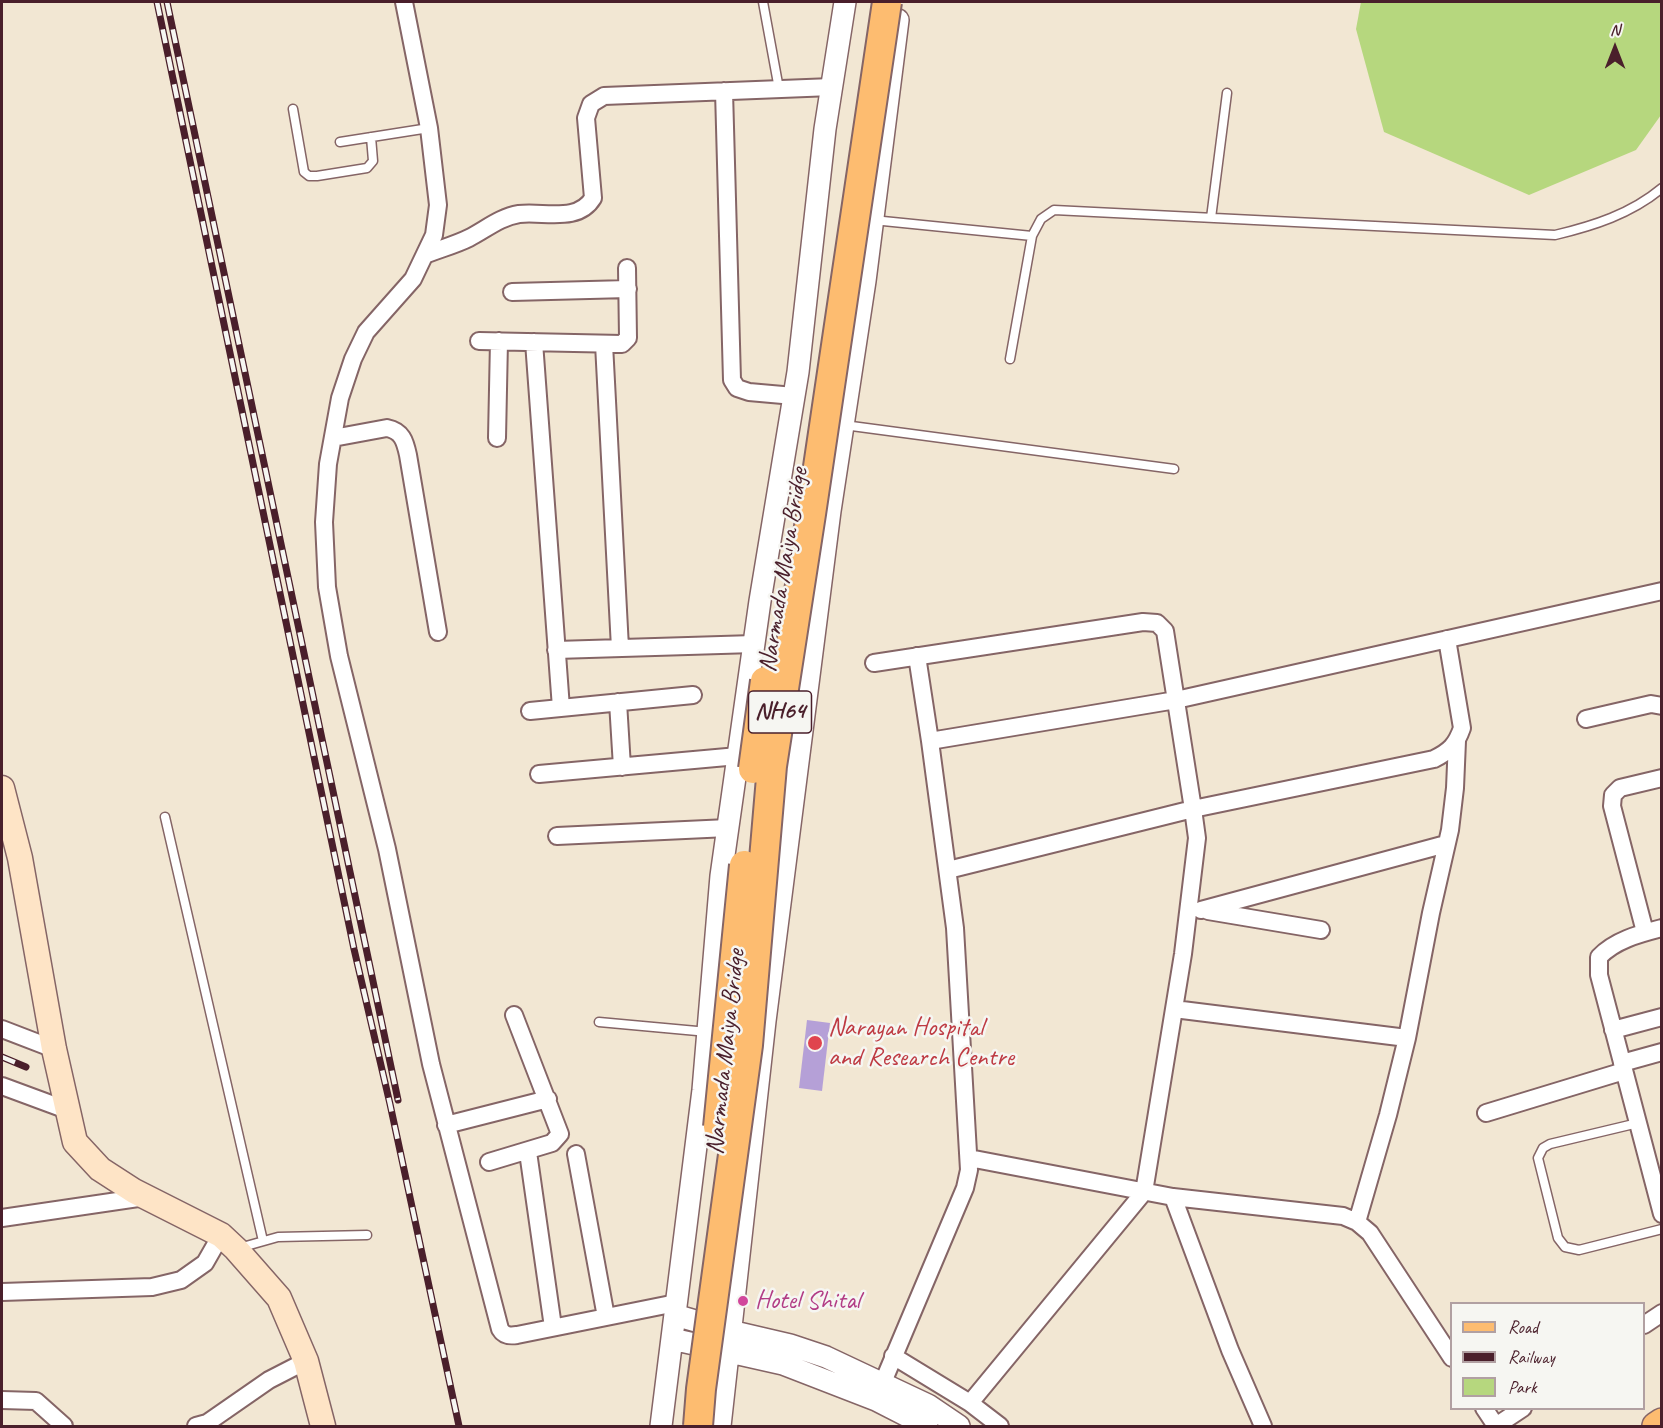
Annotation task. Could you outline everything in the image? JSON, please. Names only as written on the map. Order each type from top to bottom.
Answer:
[{"type":"highway","name":"Narmada Maiya Bridge","points":[[680,1426],[713,1177],[757,730],[830,288],[868,2]]},
{"type":"highway","name":"NH64","points":[[698,1426],[705,1356],[748,1046],[772,766],[812,514],[887,2]]},
{"type":"main road","points":[[2,788],[20,858],[54,1049],[75,1142],[100,1169],[145,1197],[229,1242],[279,1298],[306,1361],[323,1426]]},
{"type":"main road","points":[[1656,1426],[1662,1422]]},
{"type":"street","points":[[404,2],[429,128],[438,205],[434,235],[425,255],[412,279],[366,332],[353,359],[340,398],[328,464],[324,522],[327,587],[339,656],[387,849],[430,1064],[500,1329],[502,1333],[511,1336],[606,1317],[676,1309],[730,1331],[761,1337],[826,1357],[927,1426]]},
{"type":"street","name":"NH64","points":[[661,1426],[702,1101],[721,876],[754,644],[794,396],[832,87],[845,2]]},
{"type":"street","points":[[720,1426],[765,1021],[830,511],[872,220],[900,2]]},
{"type":"street","points":[[425,255],[518,214],[576,213],[587,208],[593,198],[586,118],[591,104],[604,96],[832,87]]},
{"type":"street","points":[[724,91],[732,380],[737,388],[749,392],[794,396]]},
{"type":"street","points":[[479,341],[622,344],[628,338],[627,268]]},
{"type":"street","points":[[512,292],[628,289]]},
{"type":"street","points":[[496,438],[499,342]]},
{"type":"street","points":[[534,342],[561,708]]},
{"type":"street","points":[[604,344],[620,648]]},
{"type":"street","points":[[333,438],[387,428],[401,434],[408,455],[438,632]]},
{"type":"street","points":[[930,741],[1176,700],[1662,591]]},
{"type":"street","points":[[874,663],[1143,622],[1157,623],[1164,632],[1197,838],[1195,909],[1174,1008],[1144,1192],[970,1403]]},
{"type":"street","points":[[948,870],[1193,809],[1434,759],[1449,752],[1462,728],[1447,639]]},
{"type":"street","points":[[556,650],[754,644]]},
{"type":"street","points":[[880,1392],[893,1356],[965,1188],[969,1170],[955,928],[917,656]]},
{"type":"street","points":[[530,711],[693,695]]},
{"type":"street","points":[[618,702],[622,767]]},
{"type":"street","points":[[1586,719],[1651,704],[1662,706]]},
{"type":"street","points":[[1357,1222],[1388,1115],[1407,1038],[1446,844],[1455,788],[1457,741]]},
{"type":"street","points":[[539,774],[738,756]]},
{"type":"street","points":[[1662,778],[1620,788],[1613,795],[1612,806],[1653,930],[1609,947],[1599,957],[1599,975],[1638,1123],[1654,1152],[1662,1214]]},
{"type":"street","points":[[557,836],[728,828]]},
{"type":"street","points":[[1195,909],[1446,844]]},
{"type":"street","points":[[1195,909],[1321,930]]},
{"type":"street","points":[[1174,1008],[1407,1038]]},
{"type":"street","points":[[489,1162],[552,1143],[560,1134],[514,1015]]},
{"type":"street","points":[[1613,1030],[1662,1017]]},
{"type":"street","points":[[2,1029],[54,1049]]},
{"type":"street","points":[[1486,1113],[1662,1052]]},
{"type":"street","points":[[2,1086],[67,1110]]},
{"type":"street","points":[[446,1125],[548,1100]]},
{"type":"street","points":[[528,1152],[553,1328]]},
{"type":"street","points":[[576,1154],[606,1317]]},
{"type":"street","points":[[969,1158],[1173,1197],[1343,1216],[1357,1222],[1370,1233],[1450,1355]]},
{"type":"street","points":[[2,1218],[145,1197]]},
{"type":"street","points":[[1173,1197],[1230,1350],[1263,1426]]},
{"type":"street","points":[[2,1292],[152,1287],[182,1280],[229,1242]]},
{"type":"street","points":[[1645,1324],[1662,1313]]},
{"type":"street","points":[[672,1339],[783,1365],[928,1405],[959,1426]]},
{"type":"street","points":[[893,1356],[970,1403],[1000,1426]]},
{"type":"street","points":[[196,1426],[207,1423],[289,1368],[306,1361]]},
{"type":"street","points":[[2,1400],[36,1401],[64,1426]]},
{"type":"street","points":[[1485,1410],[1496,1426],[1519,1410]]},
{"type":"lane","points":[[763,2],[779,89]]},
{"type":"lane","points":[[1211,218],[1227,93]]},
{"type":"lane","points":[[293,109],[304,172],[309,176],[368,168],[373,161],[371,137]]},
{"type":"lane","points":[[340,142],[429,128]]},
{"type":"lane","points":[[1010,359],[1032,236],[1041,219],[1054,210],[1555,235],[1608,220],[1662,189]]},
{"type":"lane","points":[[872,220],[1032,236]]},
{"type":"lane","points":[[843,425],[1174,469]]},
{"type":"lane","points":[[165,817],[263,1241]]},
{"type":"lane","points":[[598,1022],[708,1032]]},
{"type":"lane","points":[[1638,1123],[1550,1144],[1543,1148],[1538,1158],[1558,1238],[1565,1247],[1579,1250],[1662,1228]]},
{"type":"lane","points":[[229,1242],[263,1241],[303,1235],[367,1235]]},
{"type":"green space","points":[[1361,2],[1661,2],[1661,115],[1636,150],[1529,195],[1384,132],[1356,29]]},
{"type":"building","points":[[807,1020],[830,1023],[822,1091],[799,1088]]},
{"type":"railway","points":[[157,2],[354,949],[390,1104],[459,1426]]},
{"type":"railway","points":[[167,2],[398,1100]]},
{"type":"railway","points":[[2,1057],[26,1067]]},
{"type":"place","name":"Narayan Hospital and Research Centre","points":[[815,1043]]},
{"type":"place","name":"Hotel Shital","points":[[743,1301]]}]
